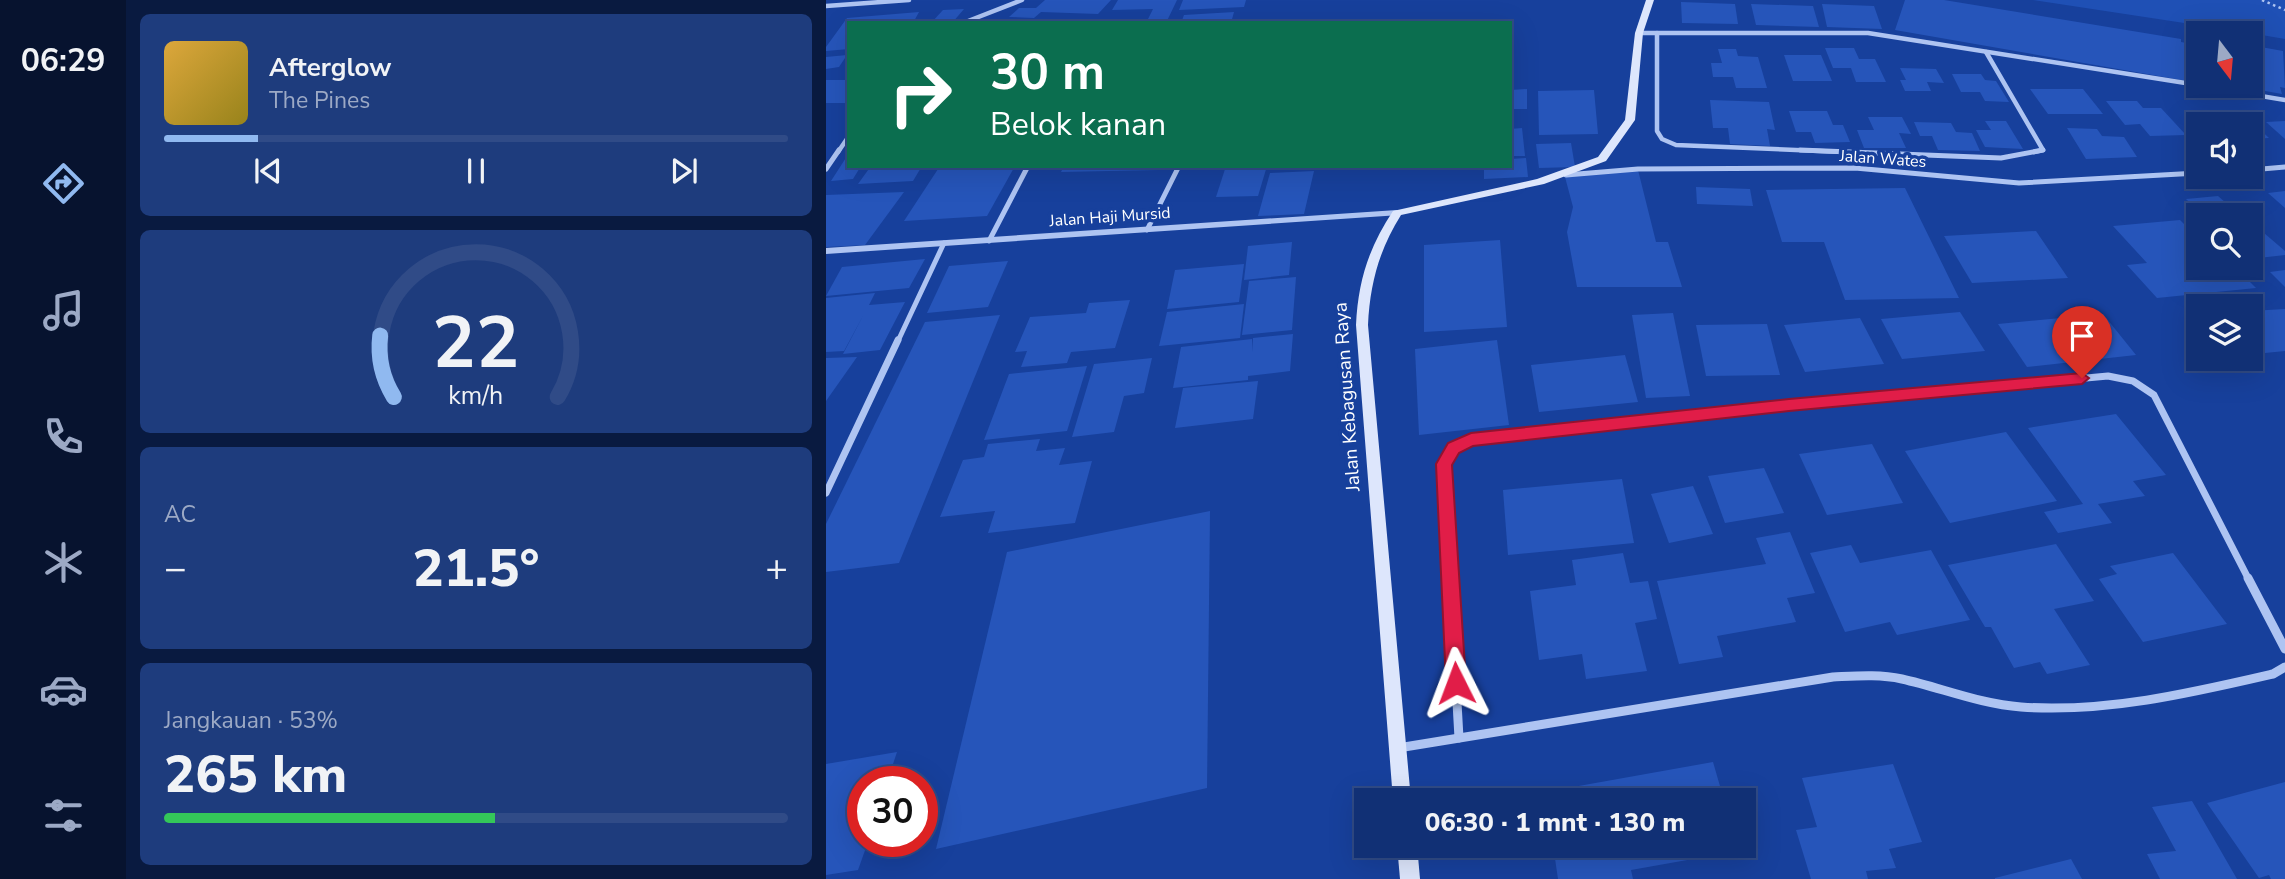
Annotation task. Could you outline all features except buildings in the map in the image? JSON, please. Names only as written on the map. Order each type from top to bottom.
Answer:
[{"type":"main road","points":[[1397,213],[1566,174],[1602,159],[1630,120],[1639,33],[1650,0]]},
{"type":"main road","name":"Jalan Kebagusan Raya","points":[[1397,213],[1378,242],[1367,269],[1362,326],[1401,788]]},
{"type":"main road","points":[[1408,858],[1410,879]]},
{"type":"street","points":[[826,6],[909,0]]},
{"type":"street","points":[[968,21],[1022,0]]},
{"type":"street","points":[[1639,33],[1868,33],[2186,83]]},
{"type":"street","points":[[1657,33],[1657,131],[1662,139],[1676,145],[2001,158],[2043,150],[1986,52]]},
{"type":"street","points":[[2263,96],[2285,100]]},
{"type":"street","points":[[826,169],[847,139]]},
{"type":"street","points":[[2263,169],[2285,167]]},
{"type":"street","points":[[989,241],[1027,168]]},
{"type":"street","points":[[1147,230],[1178,168]]},
{"type":"street","name":"Jalan Wates","points":[[1566,174],[1638,169],[1854,168],[2019,183],[2186,174]]},
{"type":"street","name":"Jalan Haji Mursid","points":[[826,251],[1397,213]]},
{"type":"street","points":[[826,493],[944,243]]},
{"type":"street","points":[[1459,738],[1444,464],[1454,448],[1471,440],[1761,408],[2108,376],[2128,378],[2154,395],[2285,649]]},
{"type":"street","points":[[1398,748],[1833,677],[1900,679],[1956,696],[2020,706],[2078,706],[2152,700],[2273,674],[2285,667]]},
{"type":"path","points":[[2262,0],[2285,10]]},
{"type":"shaded area","points":[[2033,0],[2285,0],[2285,39],[2263,35],[2263,21],[2186,21],[2186,23]]},
{"type":"route","points":[[1456,683],[1444,464],[1454,448],[1471,440],[1789,405],[2082,378]]}]
